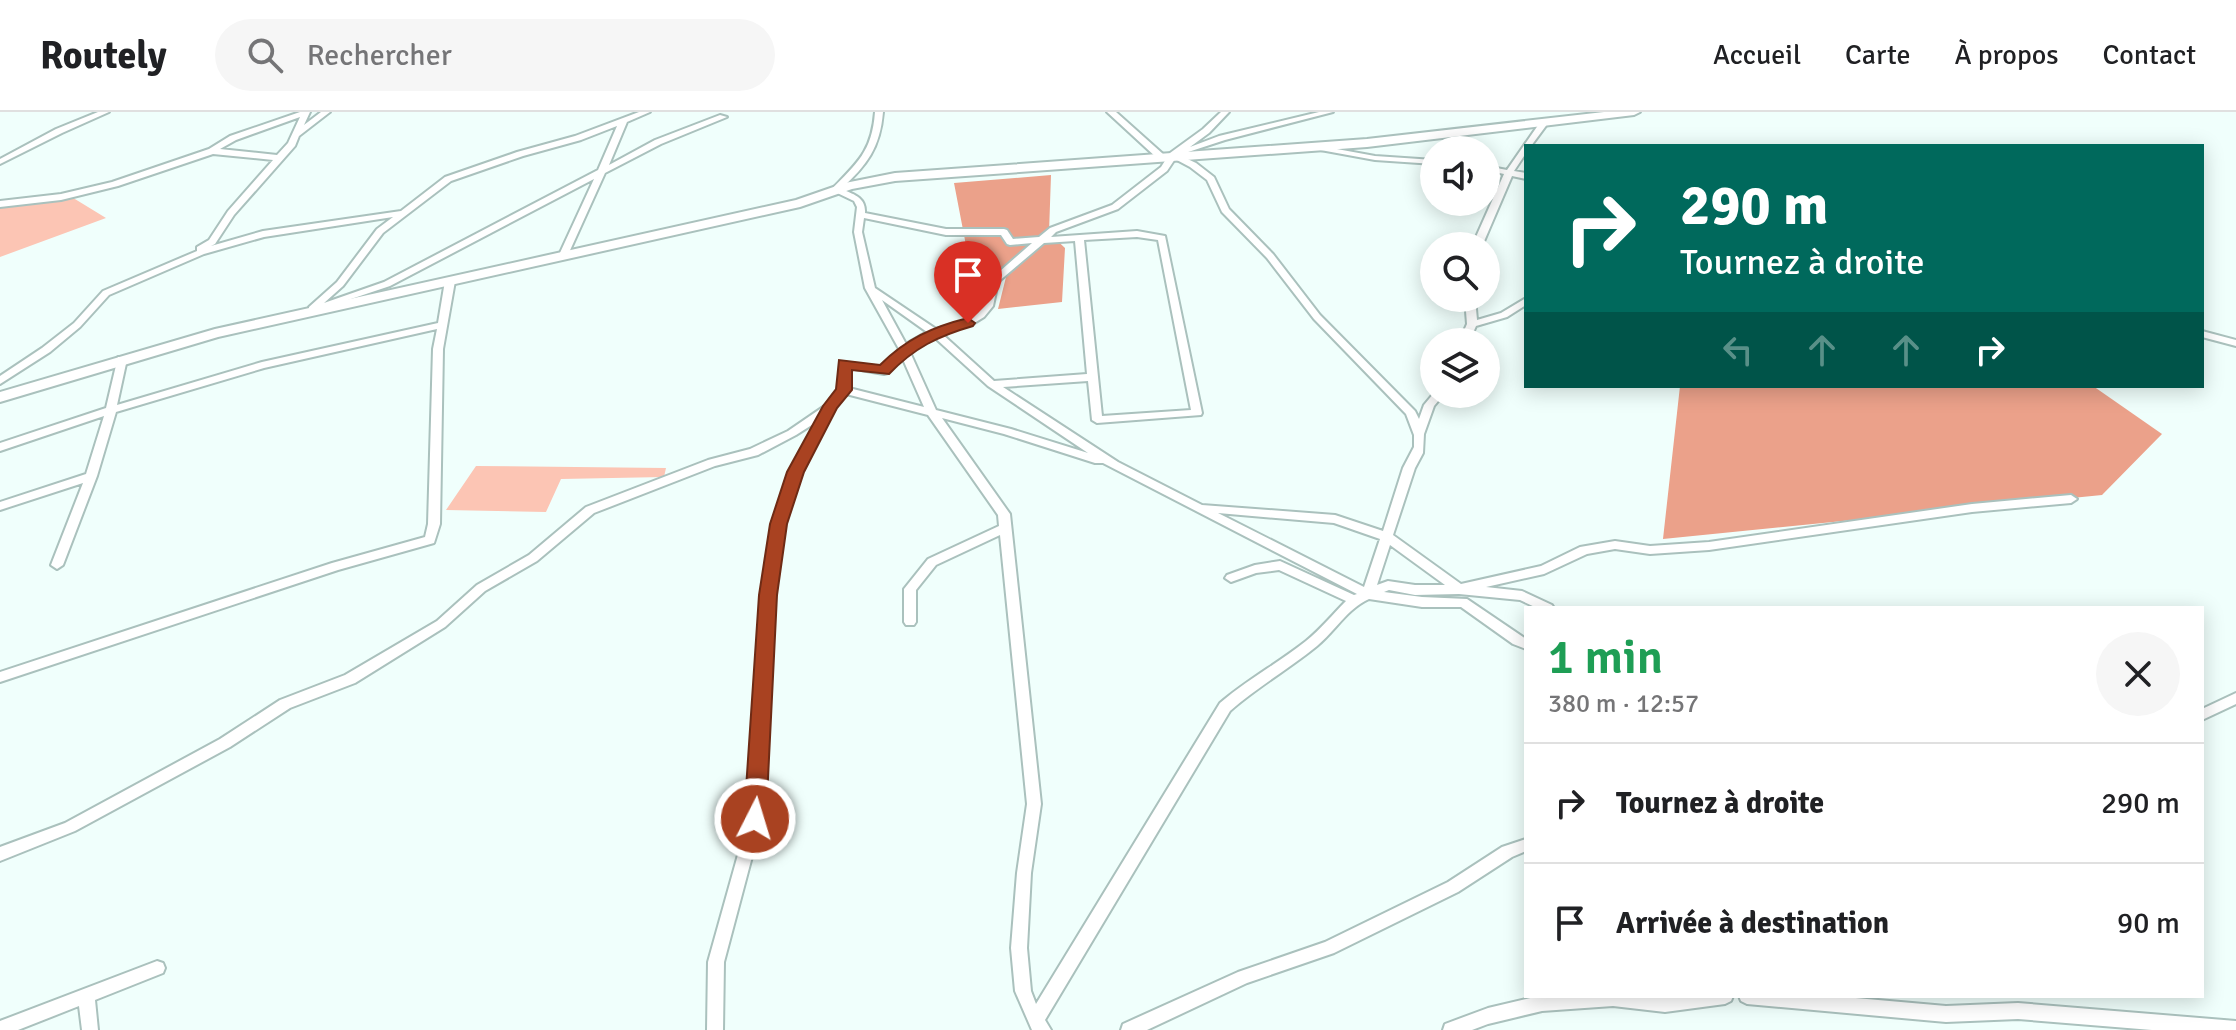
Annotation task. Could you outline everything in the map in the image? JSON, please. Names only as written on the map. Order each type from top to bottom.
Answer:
[{"type":"street","points":[[0,162],[59,131],[105,112]]},
{"type":"street","points":[[170,267],[212,242],[231,213],[298,134],[326,112]]},
{"type":"street","points":[[310,312],[318,301],[340,284],[380,231],[448,179],[490,163],[578,138],[646,112]]},
{"type":"street","points":[[835,190],[874,147],[879,112]]},
{"type":"street","points":[[1111,112],[1167,156],[1193,165],[1211,179],[1225,210],[1270,256],[1317,317],[1411,413],[1420,432]]},
{"type":"street","points":[[715,1030],[716,962],[755,819],[768,595],[779,524],[795,472],[831,406],[844,390],[844,364],[884,371],[904,349],[934,332],[968,323],[981,315],[988,306],[994,281],[1043,238],[1053,230],[1115,207],[1164,169],[1167,156],[1206,131],[1225,112]]},
{"type":"street","points":[[1167,156],[1222,138],[1329,112]]},
{"type":"street","points":[[0,397],[215,333],[800,203],[867,182],[923,173],[1318,147],[1634,112]]},
{"type":"street","points":[[298,134],[306,113]]},
{"type":"street","points":[[0,204],[61,197],[104,187],[212,151],[233,138],[306,113]]},
{"type":"street","points":[[310,312],[387,284],[658,142],[723,117]]},
{"type":"street","points":[[564,255],[592,187],[605,170],[624,119]]},
{"type":"street","points":[[1528,144],[1544,123]]},
{"type":"street","points":[[1318,147],[1375,158],[1420,161]]},
{"type":"street","points":[[1483,232],[1510,171],[1524,150]]},
{"type":"street","points":[[212,151],[278,158]]},
{"type":"street","points":[[1500,170],[1524,175]]},
{"type":"street","points":[[835,190],[857,199],[861,207],[858,232],[870,288],[904,349],[932,412],[1004,514],[1027,713],[1034,804],[1024,873],[1019,948],[1023,991],[1039,1025]]},
{"type":"street","points":[[0,381],[77,325],[106,293],[201,252],[263,234],[400,213]]},
{"type":"street","points":[[860,215],[946,232],[1004,232],[1010,242],[1137,234],[1162,238],[1197,413],[1097,420],[1079,238]]},
{"type":"street","points":[[0,677],[336,566],[430,540],[434,524],[438,349],[450,281]]},
{"type":"street","points":[[870,288],[934,332],[992,384],[1114,465],[1368,594],[1422,602],[1463,602],[1524,643]]},
{"type":"street","points":[[1472,324],[1504,315],[1524,302]]},
{"type":"street","points":[[1470,328],[1471,312]]},
{"type":"street","points":[[0,447],[262,365],[442,325]]},
{"type":"street","points":[[2204,335],[2236,343]]},
{"type":"street","points":[[57,565],[91,476],[111,410],[122,359]]},
{"type":"street","points":[[992,384],[1093,377]]},
{"type":"street","points":[[844,390],[1007,431],[1114,465]]},
{"type":"street","points":[[0,854],[70,827],[225,743],[285,704],[350,679],[441,624],[481,588],[533,558],[590,510],[712,463],[754,452],[792,433],[831,406]]},
{"type":"street","points":[[1368,594],[1409,468],[1420,451],[1420,432],[1428,408]]},
{"type":"street","points":[[0,506],[91,476]]},
{"type":"street","points":[[1195,507],[1335,519],[1387,537],[1459,589],[1544,570],[1584,550],[1615,545],[1650,550],[1709,546],[1941,512],[2071,499]]},
{"type":"street","points":[[910,622],[910,589],[932,562],[1005,528]]},
{"type":"street","points":[[1231,578],[1255,569],[1280,565],[1352,599]]},
{"type":"street","points":[[1039,1025],[1225,707],[1238,694],[1296,659],[1330,629],[1352,599],[1388,585],[1415,590],[1459,589],[1522,596],[1544,606]]},
{"type":"street","points":[[2204,714],[2236,698]]},
{"type":"street","points":[[1129,1030],[1244,977],[1329,948],[1453,887],[1507,852],[1524,846]]},
{"type":"street","points":[[0,1029],[157,968]]},
{"type":"street","points":[[86,994],[90,1030]]},
{"type":"street","points":[[1451,1030],[1488,1016],[1542,1003],[1613,998],[1665,1004],[1710,998]]},
{"type":"street","points":[[1769,998],[1946,1014],[2018,1011],[2236,1029]]},
{"type":"shaded area","points":[[1051,175],[1049,233],[1065,248],[1062,302],[998,309],[1008,269],[969,261],[954,183]]},
{"type":"shaded area","points":[[70,196],[106,218],[0,257],[0,208]]},
{"type":"shaded area","points":[[1680,388],[2096,388],[2162,434],[2102,495],[1663,539]]},
{"type":"shaded area","points":[[476,466],[666,468],[664,477],[561,479],[546,512],[446,510]]},
{"type":"route","points":[[755,819],[768,595],[779,524],[795,472],[831,406],[844,390],[844,364],[884,371],[904,349],[934,332],[968,323]]}]
